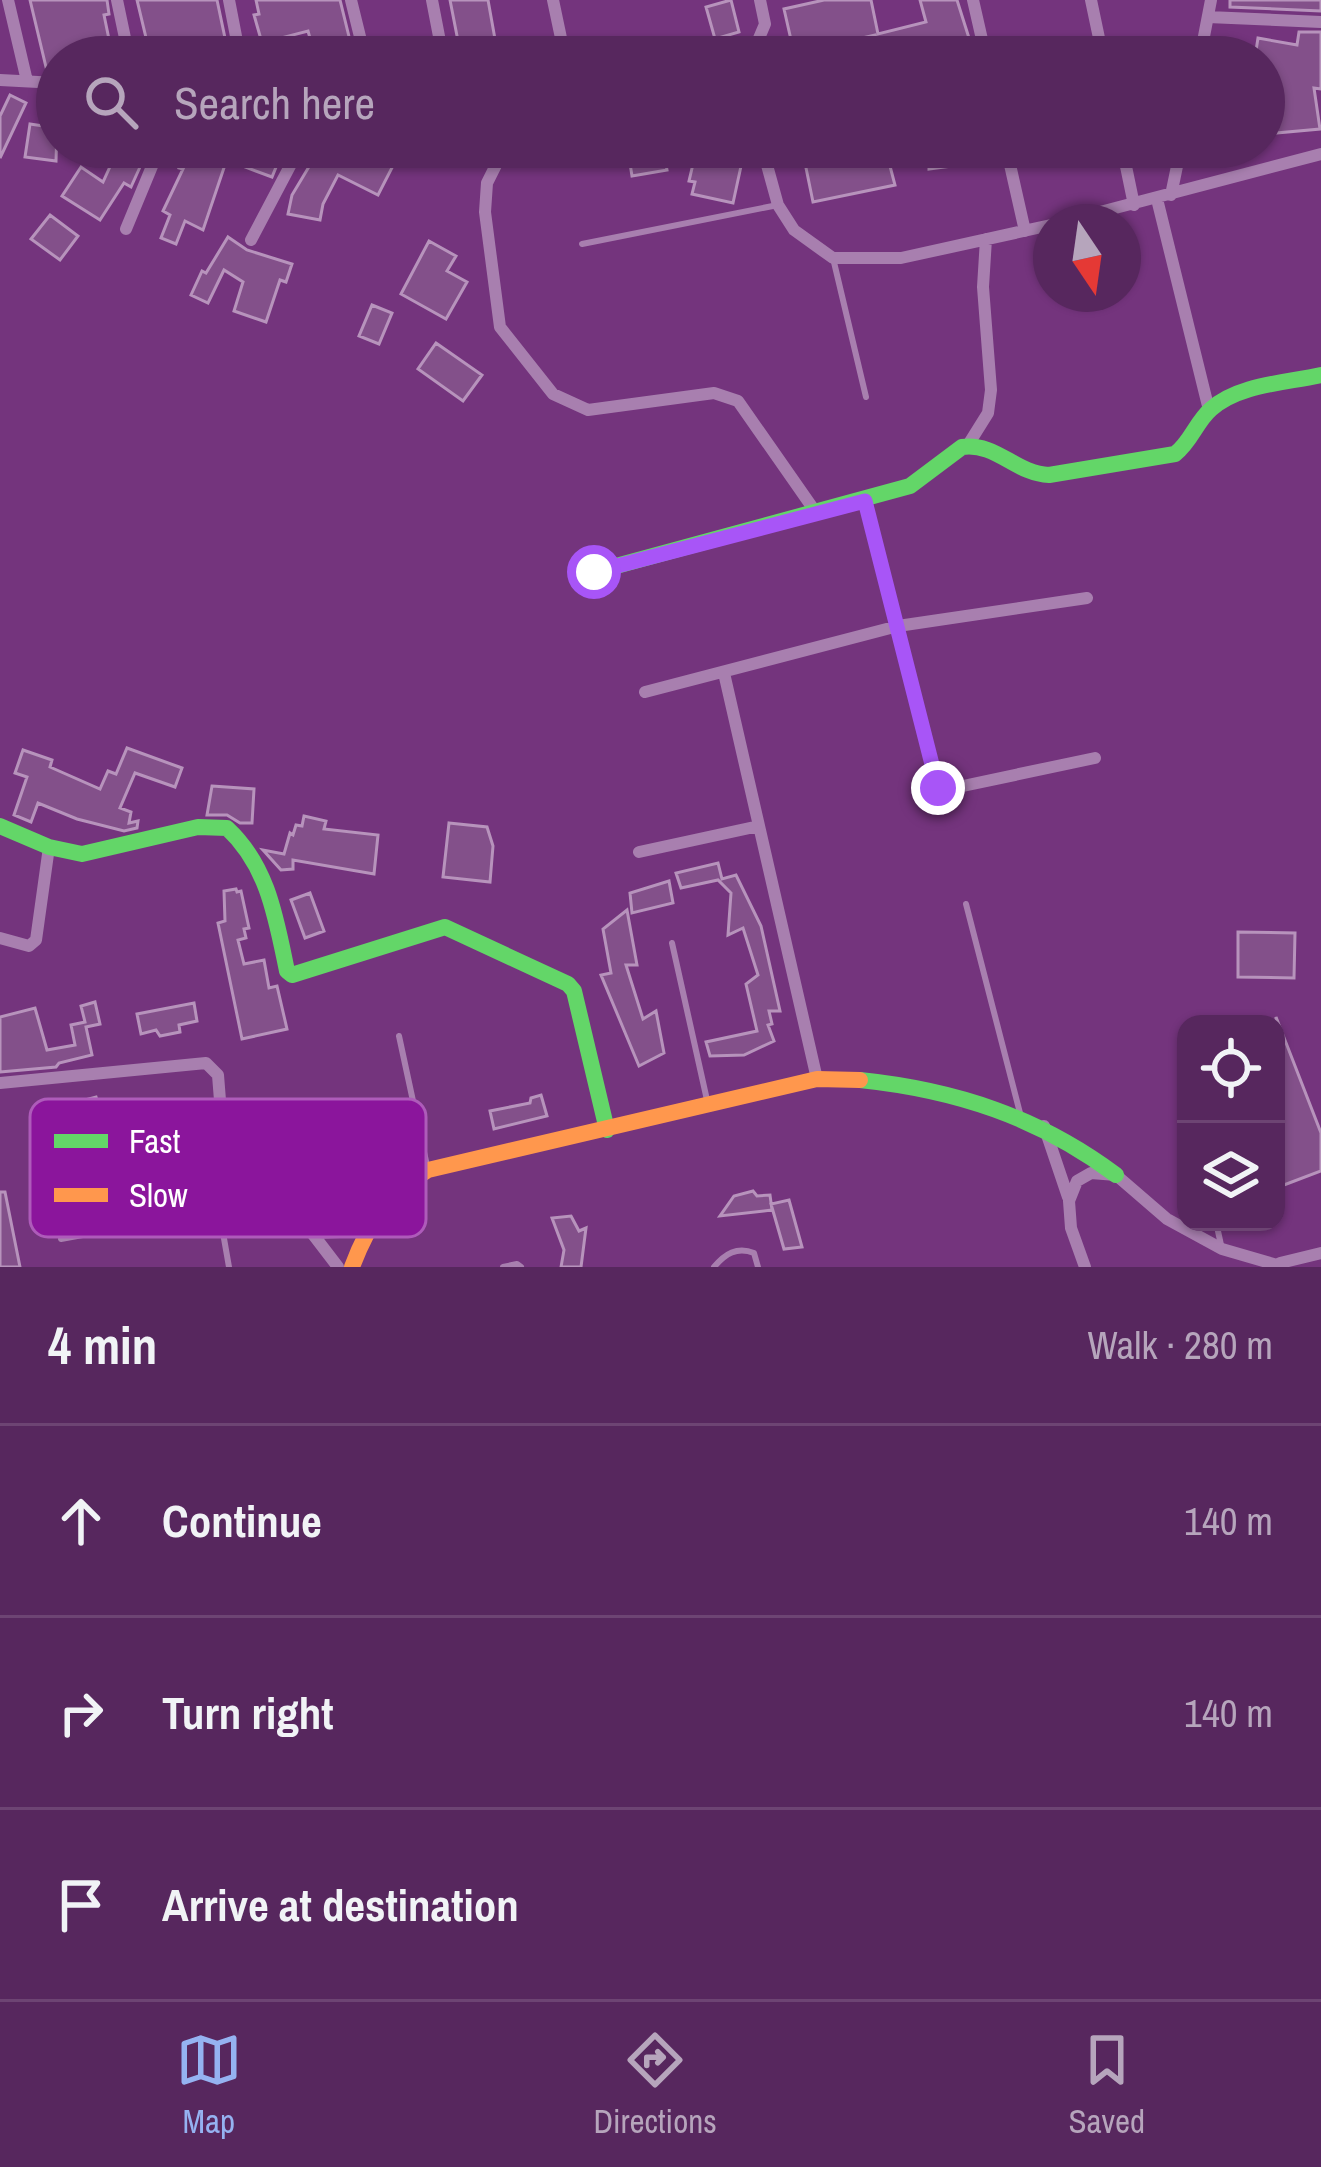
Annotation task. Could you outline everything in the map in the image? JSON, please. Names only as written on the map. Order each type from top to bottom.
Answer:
[{"type":"street","points":[[8,0],[27,81]]},
{"type":"street","points":[[117,0],[124,36]]},
{"type":"street","points":[[229,0],[236,36]]},
{"type":"street","points":[[351,0],[360,36]]},
{"type":"street","points":[[432,0],[439,36]]},
{"type":"street","points":[[554,0],[561,36]]},
{"type":"street","points":[[760,0],[765,25],[760,36]]},
{"type":"street","points":[[973,0],[981,36]]},
{"type":"street","points":[[1091,0],[1099,36]]},
{"type":"street","points":[[1204,36],[1211,0]]},
{"type":"street","points":[[1208,17],[1321,22]]},
{"type":"street","points":[[0,80],[36,81]]},
{"type":"street","points":[[1285,164],[1321,154]]},
{"type":"street","points":[[126,229],[151,168]]},
{"type":"street","points":[[250,240],[288,168]]},
{"type":"street","points":[[494,168],[487,183],[484,212],[500,327],[553,394],[588,410],[714,394],[738,401],[817,514]]},
{"type":"street","points":[[768,168],[778,205],[794,230],[833,259],[902,258],[1033,229]]},
{"type":"street","points":[[1011,168],[1025,231]]},
{"type":"street","points":[[1126,168],[1133,204]]},
{"type":"street","points":[[1174,168],[1164,197],[1209,410]]},
{"type":"street","points":[[1137,204],[1270,168]]},
{"type":"street","points":[[968,445],[988,413],[991,390],[983,287],[986,239]]},
{"type":"street","points":[[594,572],[865,501],[925,478],[952,451],[968,445],[998,453],[1023,470],[1047,475],[1175,454],[1185,448],[1209,410],[1236,396],[1321,375]]},
{"type":"street","points":[[865,501],[938,788],[1096,758]]},
{"type":"street","points":[[645,692],[898,626],[1088,598]]},
{"type":"street","points":[[724,673],[817,1079]]},
{"type":"street","points":[[0,826],[49,847],[82,854],[198,827],[227,828],[251,852],[272,906],[289,974],[445,927],[568,984],[574,991],[607,1130]]},
{"type":"street","points":[[639,853],[759,826]]},
{"type":"street","points":[[0,938],[28,946],[36,940],[49,847]]},
{"type":"street","points":[[0,1083],[206,1064],[218,1075],[220,1099]]},
{"type":"street","points":[[428,1170],[817,1079],[856,1078],[968,1097],[1043,1124],[1073,1141],[1167,1219],[1222,1249],[1282,1265],[1321,1253]]},
{"type":"street","points":[[1043,1124],[1085,1267]]},
{"type":"street","points":[[1069,1201],[1077,1181],[1091,1173],[1116,1175]]},
{"type":"street","points":[[315,1237],[338,1267]]},
{"type":"street","points":[[352,1267],[366,1237]]},
{"type":"lane","points":[[582,244],[778,205]]},
{"type":"lane","points":[[833,259],[866,397]]},
{"type":"lane","points":[[966,904],[1021,1116]]},
{"type":"lane","points":[[672,943],[708,1104]]},
{"type":"lane","points":[[399,1036],[413,1099]]},
{"type":"lane","points":[[426,1161],[428,1170]]},
{"type":"lane","points":[[1218,1231],[1222,1249]]},
{"type":"lane","points":[[61,1239],[72,1237]]},
{"type":"lane","points":[[224,1237],[229,1267]]},
{"type":"lane","points":[[714,1267],[726,1254],[745,1249],[754,1253],[758,1267]]},
{"type":"lane","points":[[503,1267],[521,1267]]},
{"type":"building","points":[[30,0],[107,0],[108,36],[39,36]]},
{"type":"building","points":[[137,0],[217,0],[225,36],[146,36]]},
{"type":"building","points":[[256,0],[340,0],[349,36],[309,36],[308,31],[260,36],[254,15],[259,14]]},
{"type":"building","points":[[450,0],[488,0],[494,36],[457,36]]},
{"type":"building","points":[[731,0],[739,32],[714,36],[706,7]]},
{"type":"building","points":[[824,0],[871,0],[878,34],[926,22],[920,0],[957,0],[968,36],[790,36],[784,9]]},
{"type":"building","points":[[1230,0],[1321,0],[1321,11],[1230,7]]},
{"type":"building","points":[[1299,32],[1321,32],[1321,89],[1314,88],[1320,129],[1285,132],[1285,43],[1297,45]]},
{"type":"building","points":[[10,95],[26,103],[0,158],[0,116]]},
{"type":"building","points":[[30,124],[36,125],[36,158],[25,157]]},
{"type":"building","points":[[80,168],[103,182],[109,168],[140,168],[131,187],[124,183],[100,220],[62,196]]},
{"type":"building","points":[[179,168],[224,168],[203,230],[185,221],[176,244],[161,238],[170,215],[163,211],[183,169]]},
{"type":"building","points":[[248,168],[276,168],[272,177]]},
{"type":"building","points":[[308,168],[392,168],[378,195],[338,175],[320,220],[288,214],[292,195]]},
{"type":"building","points":[[631,168],[667,168],[667,170],[632,176]]},
{"type":"building","points":[[692,168],[741,168],[733,203],[692,194],[695,182],[689,181]]},
{"type":"building","points":[[806,168],[890,168],[895,185],[813,202]]},
{"type":"building","points":[[50,215],[78,236],[60,260],[31,239]]},
{"type":"building","points":[[228,237],[247,250],[292,264],[286,282],[280,280],[266,322],[234,311],[243,282],[224,270],[208,303],[191,295],[202,271],[206,273]]},
{"type":"building","points":[[429,241],[456,256],[447,271],[467,282],[446,319],[401,294]]},
{"type":"building","points":[[372,305],[392,313],[379,344],[359,336]]},
{"type":"building","points":[[436,343],[482,375],[463,401],[418,369]]},
{"type":"building","points":[[127,748],[182,768],[175,787],[135,773],[120,808],[131,812],[129,823],[138,821],[137,828],[124,831],[38,803],[31,822],[14,815],[27,777],[15,773],[23,750],[52,760],[50,767],[100,789],[108,771],[116,774]]},
{"type":"building","points":[[212,786],[254,789],[252,823],[207,815]]},
{"type":"building","points":[[304,816],[326,821],[324,829],[378,835],[374,874],[293,860],[293,869],[281,870],[263,850],[284,854],[290,833],[296,825],[302,826]]},
{"type":"building","points":[[449,823],[487,827],[493,846],[490,882],[443,877]]},
{"type":"building","points":[[718,863],[722,879],[736,875],[761,926],[780,1011],[769,1011],[774,1041],[744,1055],[710,1056],[706,1042],[757,1031],[746,984],[758,975],[743,928],[728,935],[731,893],[718,880],[681,888],[676,873]]},
{"type":"building","points":[[669,881],[673,903],[632,913],[630,893]]},
{"type":"building","points":[[224,891],[241,891],[249,928],[244,929],[246,938],[238,940],[244,964],[264,960],[269,988],[277,986],[287,1029],[242,1039],[218,923],[225,921]]},
{"type":"building","points":[[310,893],[324,931],[305,938],[291,900]]},
{"type":"building","points":[[627,910],[637,965],[626,965],[643,1019],[656,1011],[664,1053],[639,1066],[601,975],[611,973],[603,929]]},
{"type":"building","points":[[1238,932],[1295,933],[1294,978],[1238,977]]},
{"type":"building","points":[[95,1002],[100,1024],[86,1027],[92,1055],[56,1067],[0,1072],[0,1017],[35,1008],[47,1050],[75,1045],[71,1025],[85,1022],[81,1006]]},
{"type":"building","points":[[194,1003],[197,1021],[179,1025],[180,1032],[141,1034],[137,1014]]},
{"type":"building","points":[[1285,1040],[1321,1133],[1321,1171],[1285,1185]]},
{"type":"building","points":[[541,1095],[547,1116],[494,1129],[490,1111],[530,1103]]},
{"type":"building","points":[[753,1191],[757,1196],[770,1195],[772,1210],[720,1216],[734,1196]]},
{"type":"building","points":[[0,1192],[5,1192],[20,1267],[0,1267]]},
{"type":"building","points":[[789,1200],[802,1247],[784,1249],[771,1204]]},
{"type":"building","points":[[571,1216],[579,1231],[586,1228],[581,1267],[561,1267],[564,1250],[552,1218]]},
{"type":"traffic: fast","points":[[594,572],[910,486],[962,447],[985,449],[1026,470],[1049,475],[1175,454],[1222,401],[1249,389],[1321,375]]},
{"type":"traffic: fast","points":[[0,826],[49,847],[82,854],[198,827],[227,828],[261,876],[292,975],[445,927],[568,984],[574,991],[607,1130]]},
{"type":"traffic: fast","points":[[860,1080],[930,1091],[995,1110],[1057,1137],[1116,1175]]},
{"type":"traffic: slow","points":[[426,1171],[817,1079],[860,1080]]},
{"type":"traffic: slow","points":[[352,1267],[365,1237]]},
{"type":"route","points":[[594,572],[865,501],[938,788]]}]
